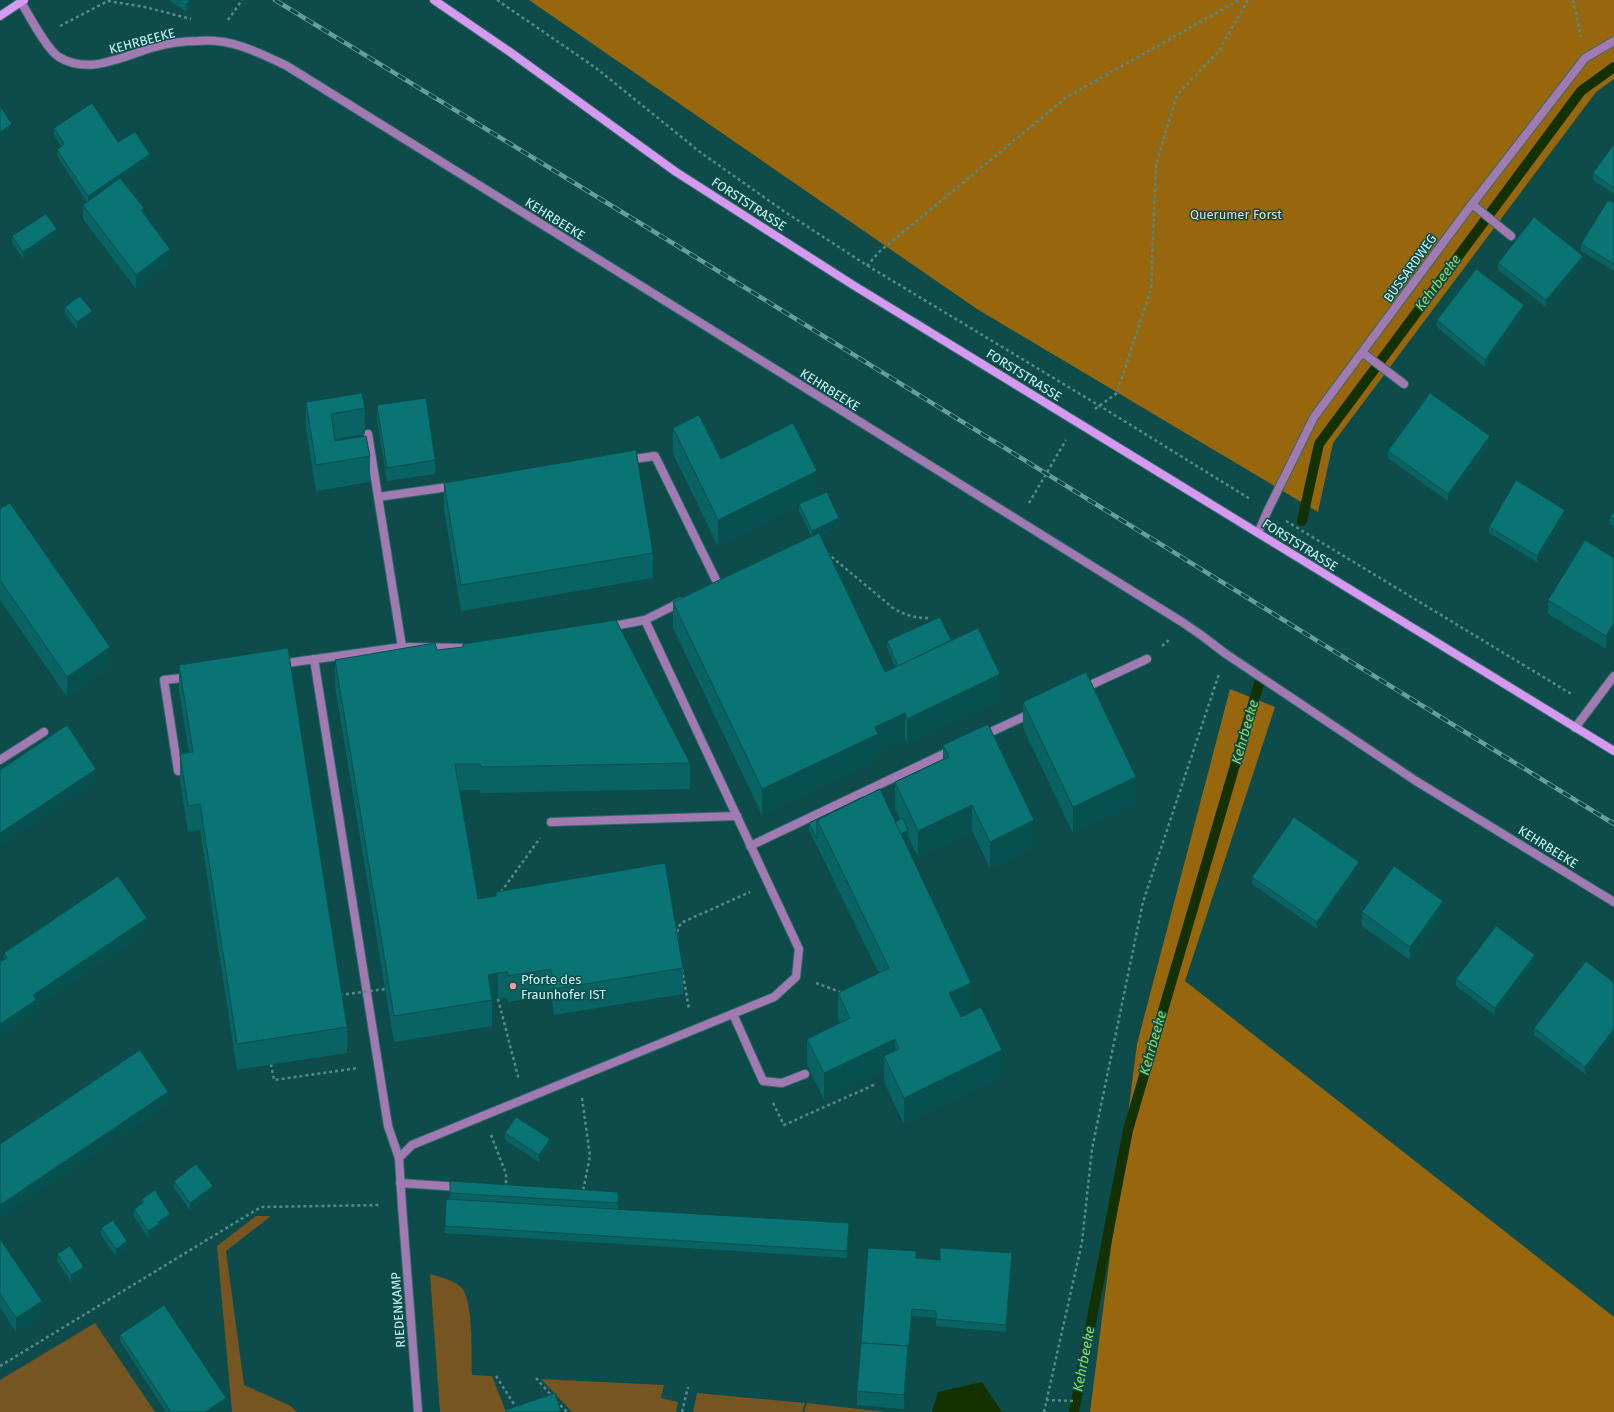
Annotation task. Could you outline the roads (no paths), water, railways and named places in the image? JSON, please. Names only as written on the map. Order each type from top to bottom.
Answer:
[{"type":"main road","name":"FORSTSTRASSE","points":[[434,0],[510,52],[676,172],[853,285],[1614,751]]},
{"type":"main road","points":[[0,16],[22,1]]},
{"type":"street","name":"KEHRBEEKE","points":[[22,1],[50,49],[58,57],[70,62],[102,64],[155,47],[199,40],[221,41],[243,46],[280,62],[1182,622],[1201,634],[1226,654],[1416,780],[1614,902]]},
{"type":"street","name":"BUSSARDWEG","points":[[1258,533],[1314,417],[1363,353],[1472,204],[1585,58],[1614,41]]},
{"type":"street","points":[[1472,204],[1511,236]]},
{"type":"street","points":[[1363,353],[1404,384]]},
{"type":"street","points":[[368,434],[402,647]]},
{"type":"street","points":[[617,461],[655,456],[718,584]]},
{"type":"street","points":[[378,497],[463,485]]},
{"type":"street","points":[[599,629],[646,620],[691,597]]},
{"type":"street","points":[[399,1158],[412,1145],[484,1117],[774,997],[796,977],[799,949],[646,620]]},
{"type":"street","points":[[274,665],[402,647],[470,648]]},
{"type":"street","name":"RIEDENKAMP","points":[[314,659],[388,1126],[399,1158],[418,1412]]},
{"type":"street","points":[[1072,694],[1147,659]]},
{"type":"street","points":[[178,771],[164,680],[196,676]]},
{"type":"street","points":[[1575,728],[1614,676]]},
{"type":"street","points":[[973,741],[1037,710]]},
{"type":"street","points":[[0,760],[44,732]]},
{"type":"street","points":[[750,846],[958,748]]},
{"type":"street","points":[[552,822],[737,816]]},
{"type":"street","points":[[733,1014],[763,1081],[782,1083],[805,1074]]},
{"type":"street","points":[[400,1183],[468,1187]]},
{"type":"waterway","name":"Kehrbeeke","points":[[1302,521],[1319,444],[1581,91],[1614,67]]},
{"type":"waterway","name":"Kehrbeeke","points":[[1074,1412],[1128,1130],[1260,680]]},
{"type":"railway","points":[[275,0],[684,250],[1614,824]]},
{"type":"place","name":"Pforte des Fraunhofer IST","points":[[513,986]]},
{"type":"park label","name":"Querumer Forst","points":[[1236,214]]}]
